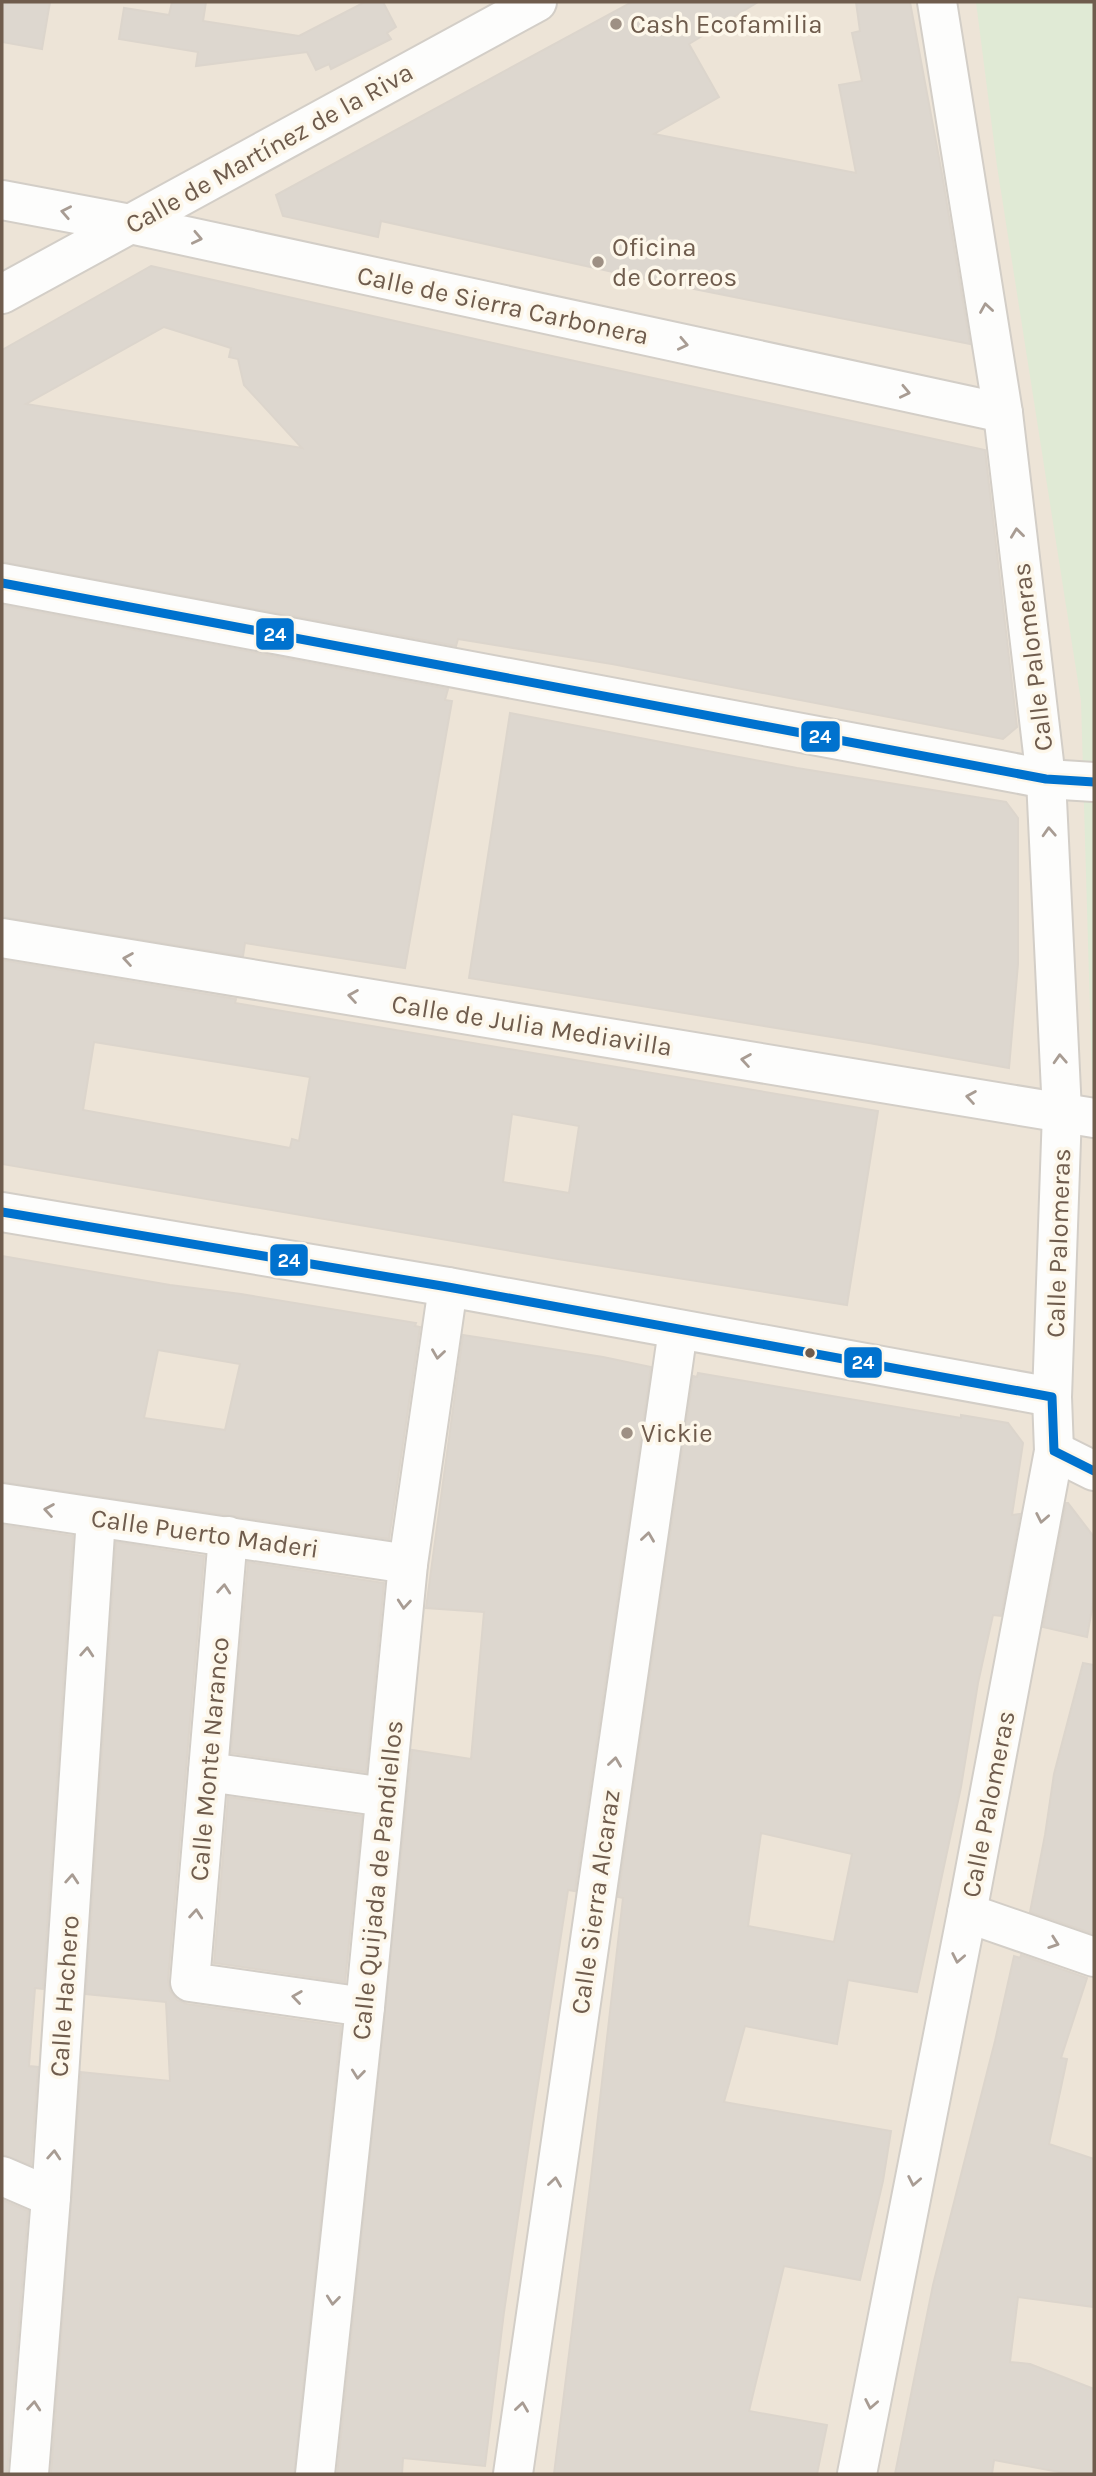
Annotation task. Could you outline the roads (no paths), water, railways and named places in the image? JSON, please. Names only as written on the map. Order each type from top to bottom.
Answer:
[{"type":"street","name":"Calle de Martínez de la Riva","points":[[2,294],[130,224],[491,12],[537,2]]},
{"type":"street","name":"Calle Palomeras","points":[[857,2474],[1054,1451],[1052,1397],[1078,1115],[1046,779],[1003,413],[937,2]]},
{"type":"street","name":"Calle de Sierra Carbonera","points":[[2,200],[130,224],[1003,413]]},
{"type":"street","points":[[2,583],[1046,779],[1094,782]]},
{"type":"street","name":"Calle de Julia Mediavilla","points":[[2,938],[1078,1115]]},
{"type":"street","points":[[2,1212],[448,1287],[1052,1397]]},
{"type":"street","name":"Calle Quijada de Pandiellos","points":[[315,2474],[365,2007],[408,1564],[448,1287]]},
{"type":"street","name":"Calle Sierra Alcaraz","points":[[513,2474],[678,1330]]},
{"type":"street","points":[[1054,1451],[1094,1471]]},
{"type":"street","name":"Calle Puerto Maderi","points":[[2,1503],[408,1564]]},
{"type":"street","name":"Calle Hachero","points":[[29,2474],[51,2197],[96,1518]]},
{"type":"street","name":"Calle Monte Naranco","points":[[228,1536],[190,1982],[365,2007]]},
{"type":"street","points":[[208,1772],[386,1797]]},
{"type":"street","points":[[967,1913],[1094,1957]]},
{"type":"street","points":[[2,2176],[51,2197]]},
{"type":"place","name":"Cash Ecofamilia","points":[[616,24]]},
{"type":"place","name":"Oficina de Correos","points":[[598,262]]},
{"type":"place","name":"Vickie","points":[[627,1433]]}]
